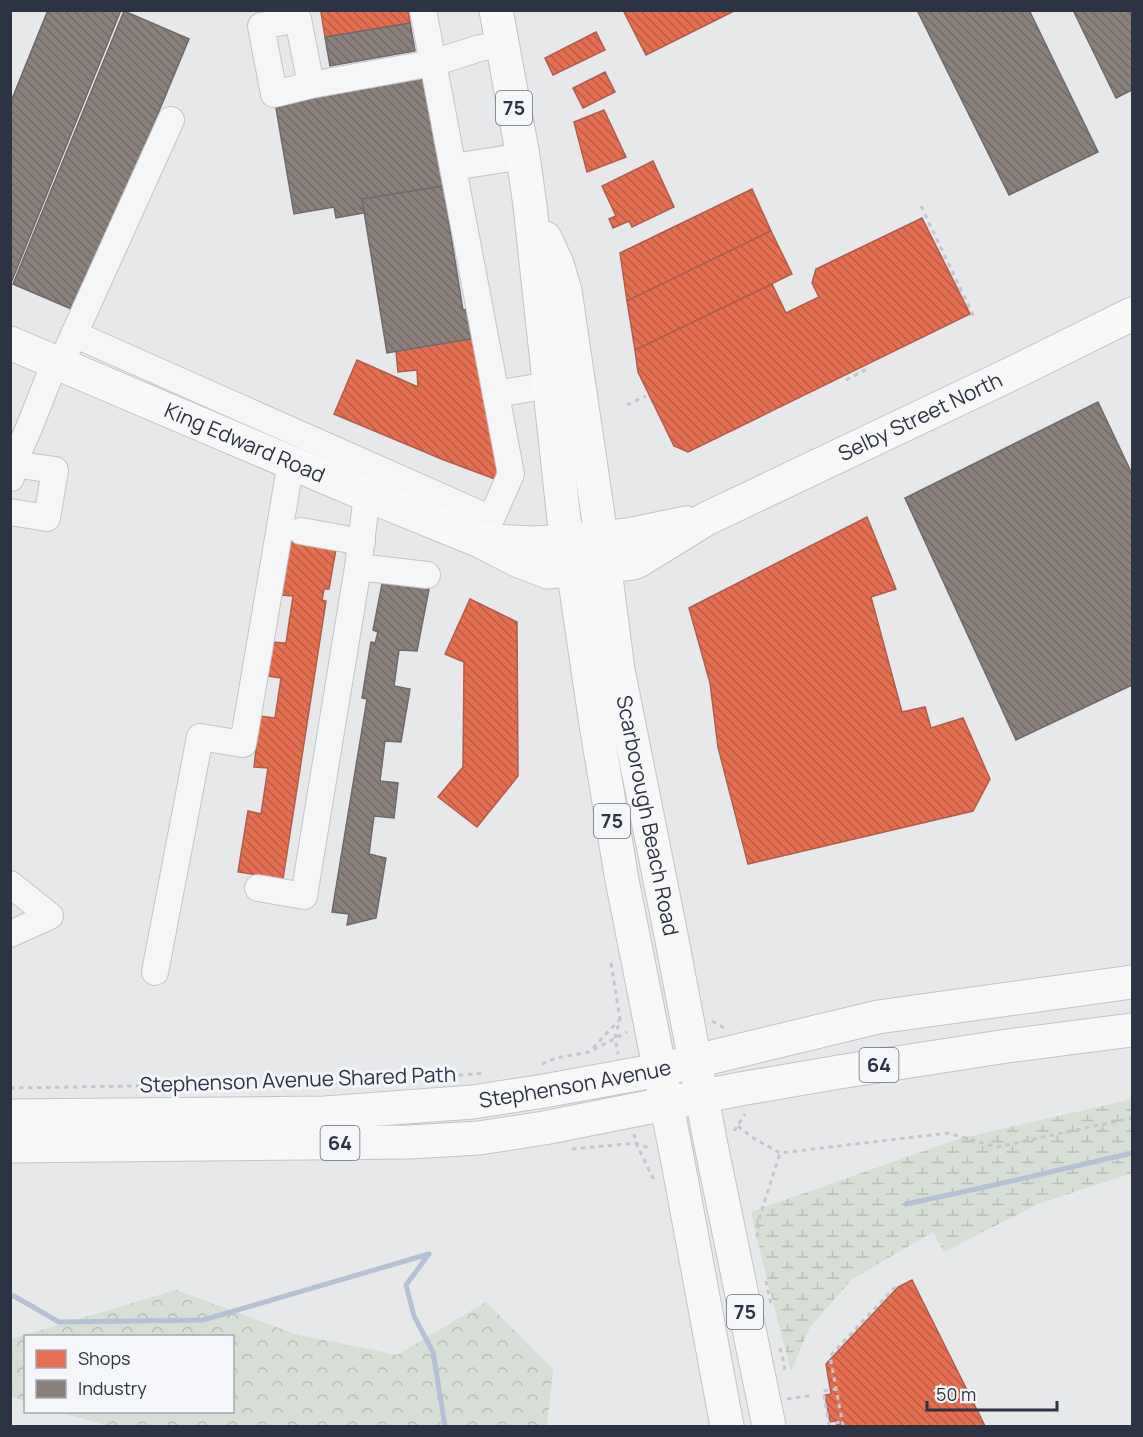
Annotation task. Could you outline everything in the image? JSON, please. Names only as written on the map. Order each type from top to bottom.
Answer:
[{"type":"main road","name":"Scarborough Beach Road","points":[[496,10],[530,206],[564,520],[587,553],[618,670],[710,1140],[778,1417]]},
{"type":"main road","name":"Scarborough Beach Road","points":[[530,206],[557,264],[565,291],[587,553],[597,724],[620,868],[727,1426]]},
{"type":"main road","name":"Selby Street North","points":[[587,553],[628,535],[706,519],[1132,314]]},
{"type":"main road","name":"King Edward Road","points":[[10,342],[480,541],[534,543],[587,553]]},
{"type":"main road","name":"Stephenson Avenue","points":[[10,1116],[325,1113],[473,1102],[659,1070],[878,1017],[1132,982]]},
{"type":"main road","name":"Stephenson Avenue","points":[[10,1146],[409,1142],[479,1137],[533,1130],[850,1070],[1132,1030]]},
{"type":"street","points":[[74,334],[491,519],[511,474],[423,10]]},
{"type":"street","points":[[311,85],[433,63],[480,48],[502,44]]},
{"type":"street","points":[[10,513],[48,518],[55,470],[12,471],[58,363],[74,334],[171,120]]},
{"type":"street","points":[[453,167],[523,156]]},
{"type":"street","points":[[496,394],[549,385]]},
{"type":"street","points":[[155,972],[200,737],[243,744],[291,462]]},
{"type":"street","points":[[258,888],[304,896],[368,495]]},
{"type":"street","points":[[301,531],[362,542]]},
{"type":"street","points":[[358,567],[427,575]]},
{"type":"street","points":[[10,884],[50,916],[10,934]]},
{"type":"path","points":[[921,206],[974,317],[972,318]]},
{"type":"path","points":[[846,380],[867,369]]},
{"type":"path","points":[[627,405],[646,396]]},
{"type":"path","points":[[589,1052],[620,1019]]},
{"type":"path","points":[[540,1065],[556,1058],[589,1052],[615,1038]]},
{"type":"path","name":"Stephenson Avenue Shared Path","points":[[410,1080],[487,1073]]},
{"type":"path","name":"Stephenson Avenue Shared Path","points":[[10,1088],[388,1082]]},
{"type":"path","points":[[738,1126],[753,1138],[780,1153],[948,1133],[997,1147],[1132,1118]]},
{"type":"path","points":[[756,1244],[759,1220],[780,1153]]},
{"type":"path","points":[[764,1276],[769,1287],[771,1306]]},
{"type":"path","points":[[837,1389],[822,1391],[829,1424],[842,1424],[837,1389],[830,1356],[896,1286]]},
{"type":"path","points":[[778,1341],[786,1381]]},
{"type":"path","points":[[778,1417],[787,1399],[786,1390]]},
{"type":"path","points":[[787,1399],[812,1397]]},
{"type":"green space","points":[[1132,1099],[1132,1173],[1038,1204],[944,1252],[933,1232],[852,1279],[810,1327],[791,1371],[751,1212],[958,1139]]},
{"type":"green space","points":[[176,1290],[295,1334],[397,1355],[486,1302],[553,1369],[547,1426],[108,1426],[63,1413],[234,1413],[234,1335],[24,1335]]},
{"type":"green space","points":[[24,1335],[24,1401],[11,1396],[11,1339]]},
{"type":"building: Shops","points":[[328,10],[408,10],[410,23],[325,37],[321,12]]},
{"type":"building: Shops","points":[[623,10],[736,10],[646,55]]},
{"type":"building: Shops","points":[[596,32],[605,50],[553,75],[545,58]]},
{"type":"building: Shops","points":[[605,72],[615,92],[583,108],[573,88]]},
{"type":"building: Shops","points":[[604,110],[626,157],[587,172],[574,122]]},
{"type":"building: Shops","points":[[653,161],[674,207],[632,227],[629,221],[613,228],[609,219],[616,216],[602,186]]},
{"type":"building: Shops","points":[[752,189],[771,231],[627,301],[620,253]]},
{"type":"building: Shops","points":[[922,218],[970,314],[688,452],[674,446],[638,372],[635,350],[772,284],[786,313],[819,297],[812,283],[816,269]]},
{"type":"building: Shops","points":[[771,231],[792,274],[635,350],[627,301]]},
{"type":"building: Shops","points":[[482,337],[502,466],[495,479],[334,414],[357,360],[418,387],[417,370],[398,372],[396,351]]},
{"type":"building: Shops","points":[[867,517],[896,589],[871,597],[902,712],[925,707],[931,728],[963,718],[990,779],[973,811],[748,864],[718,747],[710,683],[689,608]]},
{"type":"building: Shops","points":[[308,541],[336,549],[329,589],[324,589],[322,600],[326,601],[283,879],[238,872],[248,811],[261,814],[268,768],[254,767],[260,716],[275,718],[281,678],[268,676],[271,642],[286,643],[293,596],[281,595],[288,542]]},
{"type":"building: Shops","points":[[470,599],[517,622],[518,776],[477,827],[438,797],[463,767],[464,662],[445,654]]},
{"type":"building: Shops","points":[[912,1280],[985,1426],[837,1426],[836,1421],[830,1422],[825,1395],[831,1394],[826,1364],[898,1287]]},
{"type":"building: Industry","points":[[48,10],[121,10],[11,283],[10,104]]},
{"type":"building: Industry","points":[[917,10],[1029,10],[1098,152],[1009,195]]},
{"type":"building: Industry","points":[[1073,10],[1132,10],[1132,90],[1116,98]]},
{"type":"building: Industry","points":[[124,11],[189,39],[76,311],[13,284]]},
{"type":"building: Industry","points":[[410,23],[415,51],[330,66],[325,37]]},
{"type":"building: Industry","points":[[423,77],[443,186],[362,199],[364,213],[336,218],[334,207],[294,214],[275,102]]},
{"type":"building: Industry","points":[[443,186],[463,310],[477,307],[482,337],[387,353],[362,199]]},
{"type":"building: Industry","points":[[1098,402],[1132,474],[1132,685],[1016,740],[905,498]]},
{"type":"building: Industry","points":[[383,579],[417,581],[429,589],[417,651],[399,650],[394,686],[410,689],[401,742],[385,741],[380,781],[398,783],[394,818],[374,816],[369,854],[386,858],[376,918],[347,925],[349,914],[332,912],[367,699],[362,698],[371,642],[375,643],[378,632],[373,630]]},
{"type":"waterway","points":[[906,1204],[1132,1153]]},
{"type":"waterway","points":[[10,1296],[14,1296],[59,1322],[203,1320],[429,1254],[406,1285],[414,1316],[433,1352],[445,1426]]}]
